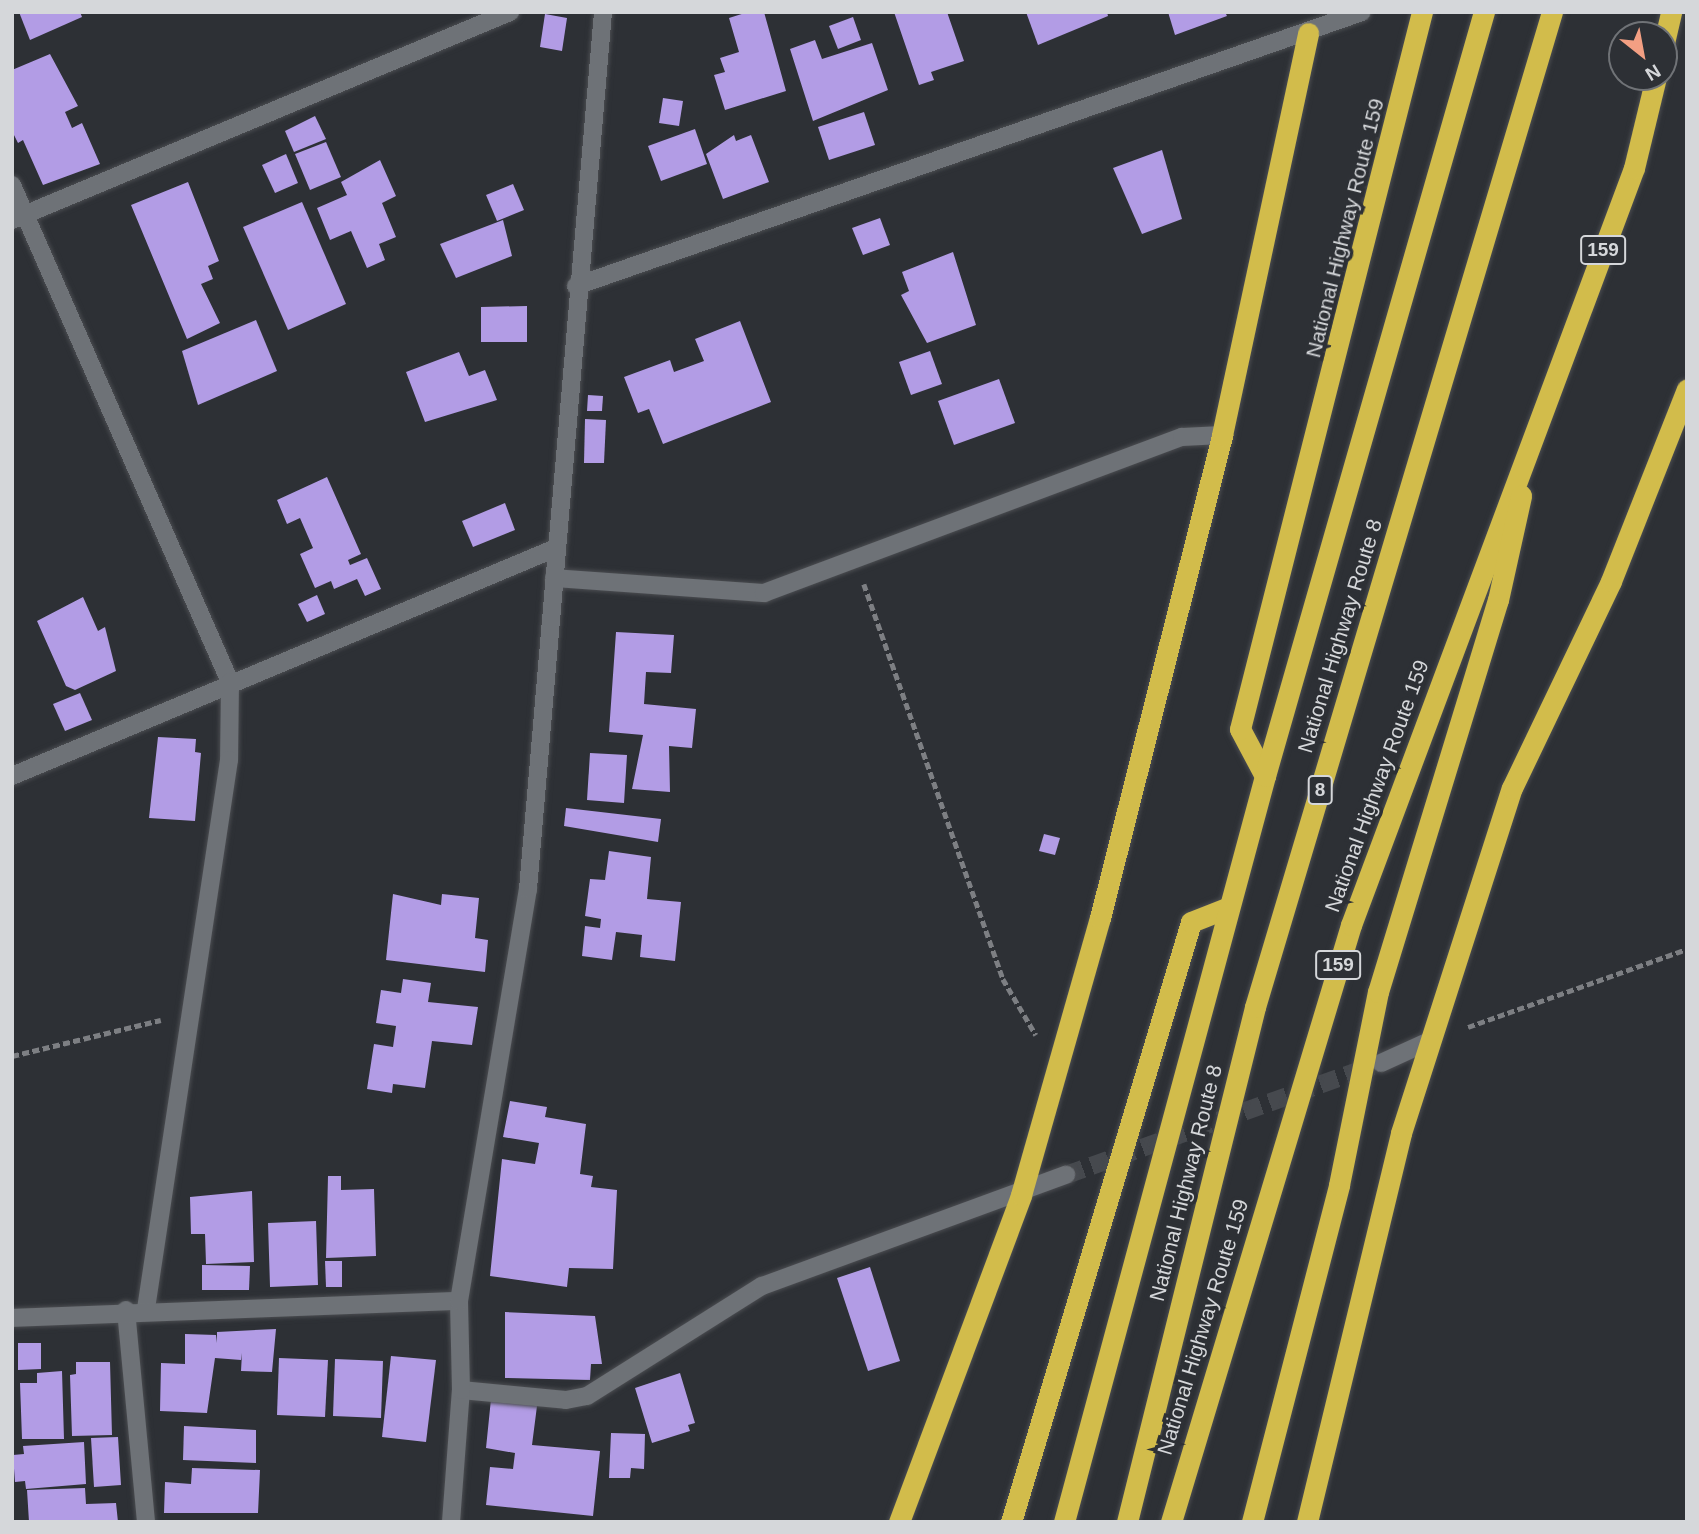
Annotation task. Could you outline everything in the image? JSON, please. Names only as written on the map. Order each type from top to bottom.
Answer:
[{"type":"highway","name":"National Highway Route 159","points":[[1265,776],[1240,729],[1405,90],[1422,12]]},
{"type":"highway","name":"National Highway Route 8","points":[[1064,1522],[1265,776],[1485,12]]},
{"type":"highway","name":"National Highway Route 8","points":[[1128,1522],[1255,1007],[1552,12]]},
{"type":"highway","points":[[899,1522],[1021,1195],[1060,1061],[1222,435],[1310,22]]},
{"type":"highway","name":"National Highway Route 159","points":[[1171,1522],[1351,925],[1634,168],[1653,91]]},
{"type":"highway","points":[[1307,1522],[1427,1042],[1512,788],[1611,581],[1687,389]]},
{"type":"highway","points":[[1252,1522],[1339,1185],[1378,992],[1498,600],[1538,419]]},
{"type":"highway","points":[[1011,1522],[1191,922],[1229,907]]},
{"type":"street","points":[[19,217],[510,12]]},
{"type":"street","points":[[451,1522],[461,1390],[458,1301],[528,889],[576,286],[603,12]]},
{"type":"street","points":[[576,286],[1310,22],[1362,12]]},
{"type":"street","points":[[12,185],[19,217],[230,682],[229,760],[146,1309]]},
{"type":"street","points":[[554,578],[764,593],[1182,437],[1222,435]]},
{"type":"street","points":[[12,776],[230,682],[556,548]]},
{"type":"street","points":[[1381,1063],[1427,1042]]},
{"type":"street","points":[[461,1390],[566,1400],[587,1395],[762,1286],[1021,1195],[1066,1175]]},
{"type":"street","points":[[12,1318],[146,1309],[458,1301]]},
{"type":"street","points":[[126,1310],[146,1522]]},
{"type":"path","points":[[855,559],[1003,979],[1025,1025],[1060,1061]]},
{"type":"path","points":[[1427,1042],[1687,949]]},
{"type":"path","points":[[12,1056],[189,1013]]},
{"type":"building","points":[[19,12],[80,12],[82,17],[30,40]]},
{"type":"building","points":[[748,12],[764,12],[786,91],[725,110],[714,75],[725,72],[720,58],[739,52],[729,18]]},
{"type":"building","points":[[894,12],[947,12],[964,61],[931,72],[934,80],[919,85]]},
{"type":"building","points":[[1026,12],[1107,12],[1108,16],[1038,45]]},
{"type":"building","points":[[1168,12],[1225,12],[1227,16],[1175,35]]},
{"type":"building","points":[[545,14],[567,18],[562,51],[540,47]]},
{"type":"building","points":[[853,17],[861,40],[838,49],[829,26]]},
{"type":"building","points":[[815,40],[822,59],[872,43],[888,90],[813,121],[790,49]]},
{"type":"building","points":[[50,54],[78,106],[65,112],[72,128],[82,123],[100,164],[43,185],[23,140],[18,143],[12,131],[12,70]]},
{"type":"building","points":[[663,98],[683,101],[679,126],[659,123]]},
{"type":"building","points":[[864,112],[875,145],[829,160],[818,127]]},
{"type":"building","points":[[315,116],[326,139],[294,152],[285,131]]},
{"type":"building","points":[[695,129],[707,164],[661,181],[648,146]]},
{"type":"building","points":[[734,135],[736,141],[751,135],[769,182],[723,199],[706,154]]},
{"type":"building","points":[[326,142],[341,177],[310,190],[295,154]]},
{"type":"building","points":[[1162,150],[1182,219],[1142,234],[1113,168]]},
{"type":"building","points":[[286,154],[298,183],[275,193],[262,165]]},
{"type":"building","points":[[380,160],[396,196],[382,203],[396,237],[379,244],[385,260],[367,268],[351,231],[330,240],[317,208],[347,195],[341,182]]},
{"type":"building","points":[[188,182],[219,261],[208,266],[213,279],[201,284],[220,323],[187,339],[131,205]]},
{"type":"building","points":[[513,184],[524,210],[497,221],[486,195]]},
{"type":"building","points":[[302,202],[346,304],[288,330],[243,227]]},
{"type":"building","points":[[880,218],[890,245],[863,255],[852,228]]},
{"type":"building","points":[[503,220],[512,256],[456,278],[440,244]]},
{"type":"building","points":[[953,252],[976,325],[927,343],[901,295],[909,291],[902,272]]},
{"type":"building","points":[[527,306],[527,342],[481,342],[481,307]]},
{"type":"building","points":[[256,320],[277,371],[198,405],[182,351]]},
{"type":"building","points":[[740,321],[771,402],[663,444],[649,409],[638,413],[624,377],[670,360],[674,372],[704,361],[695,339]]},
{"type":"building","points":[[930,351],[942,384],[911,395],[899,362]]},
{"type":"building","points":[[459,352],[469,376],[485,370],[497,400],[425,422],[406,372]]},
{"type":"building","points":[[999,379],[1015,423],[954,445],[938,401]]},
{"type":"building","points":[[588,395],[603,396],[602,411],[587,411]]},
{"type":"building","points":[[585,419],[606,420],[604,463],[584,463]]},
{"type":"building","points":[[327,477],[361,554],[348,560],[350,565],[367,558],[381,589],[365,596],[357,579],[334,589],[331,581],[315,588],[300,554],[313,548],[300,518],[287,524],[277,500]]},
{"type":"building","points":[[505,503],[515,530],[473,547],[462,521]]},
{"type":"building","points":[[317,595],[325,614],[307,622],[298,604]]},
{"type":"building","points":[[83,597],[98,631],[105,627],[116,671],[75,690],[66,686],[37,621]]},
{"type":"building","points":[[616,632],[674,635],[671,673],[646,672],[644,704],[696,709],[692,748],[669,746],[670,792],[632,789],[643,735],[609,732]]},
{"type":"building","points":[[80,693],[92,720],[65,731],[53,704]]},
{"type":"building","points":[[158,737],[196,739],[195,752],[201,753],[195,821],[149,818]]},
{"type":"building","points":[[590,753],[627,755],[624,803],[587,800]]},
{"type":"building","points":[[566,808],[661,819],[658,842],[564,826]]},
{"type":"building","points":[[1044,834],[1060,838],[1055,855],[1039,851]]},
{"type":"building","points":[[609,851],[651,857],[647,899],[681,902],[675,961],[640,957],[642,935],[616,932],[612,960],[582,956],[585,926],[600,928],[601,919],[585,916],[590,879],[605,880]]},
{"type":"building","points":[[393,894],[441,905],[442,894],[479,898],[475,938],[488,940],[485,972],[386,960]]},
{"type":"building","points":[[403,979],[431,983],[428,1002],[478,1007],[472,1045],[432,1041],[425,1088],[393,1084],[392,1093],[367,1089],[374,1044],[393,1047],[396,1026],[376,1023],[381,990],[401,993]]},
{"type":"building","points":[[510,1101],[547,1107],[545,1117],[586,1124],[580,1174],[593,1176],[591,1187],[617,1190],[613,1269],[569,1268],[567,1287],[490,1276],[502,1159],[535,1164],[539,1143],[503,1137]]},
{"type":"building","points":[[328,1176],[341,1176],[341,1190],[374,1189],[376,1256],[326,1258]]},
{"type":"building","points":[[252,1191],[254,1262],[206,1264],[205,1234],[191,1234],[190,1197]]},
{"type":"building","points":[[316,1221],[318,1285],[270,1287],[268,1223]]},
{"type":"building","points":[[325,1261],[342,1261],[342,1287],[326,1287]]},
{"type":"building","points":[[202,1265],[250,1266],[249,1290],[202,1290]]},
{"type":"building","points":[[870,1267],[900,1361],[868,1371],[837,1278]]},
{"type":"building","points":[[505,1312],[595,1316],[602,1364],[591,1364],[590,1380],[505,1378]]},
{"type":"building","points":[[276,1329],[272,1372],[241,1371],[242,1353],[241,1360],[215,1358],[207,1413],[160,1411],[161,1363],[185,1364],[185,1334],[216,1335],[217,1343],[217,1332]]},
{"type":"building","points":[[18,1343],[41,1343],[41,1369],[18,1370]]},
{"type":"building","points":[[391,1356],[436,1360],[426,1442],[382,1437]]},
{"type":"building","points":[[279,1358],[328,1360],[325,1417],[277,1415]]},
{"type":"building","points":[[335,1359],[383,1361],[381,1418],[333,1416]]},
{"type":"building","points":[[76,1362],[110,1362],[112,1435],[72,1436],[70,1375],[76,1374]]},
{"type":"building","points":[[62,1371],[64,1439],[22,1439],[20,1383],[37,1383],[37,1373]]},
{"type":"building","points":[[680,1373],[695,1423],[688,1425],[690,1431],[652,1443],[635,1388]]},
{"type":"building","points":[[491,1399],[537,1406],[532,1445],[600,1451],[593,1516],[486,1505],[490,1467],[513,1469],[515,1453],[486,1448]]},
{"type":"building","points":[[184,1426],[256,1430],[256,1463],[183,1460]]},
{"type":"building","points":[[611,1433],[645,1434],[644,1469],[631,1468],[630,1478],[609,1478]]},
{"type":"building","points":[[118,1437],[121,1485],[94,1487],[91,1438]]},
{"type":"building","points":[[84,1442],[86,1484],[26,1489],[25,1481],[15,1482],[13,1455],[24,1454],[23,1446]]},
{"type":"building","points":[[192,1468],[260,1470],[258,1513],[164,1513],[165,1482],[191,1484]]},
{"type":"building","points":[[85,1488],[86,1504],[116,1503],[118,1522],[29,1522],[27,1490]]},
{"type":"tunnel","points":[[1066,1175],[1372,1066]]}]
